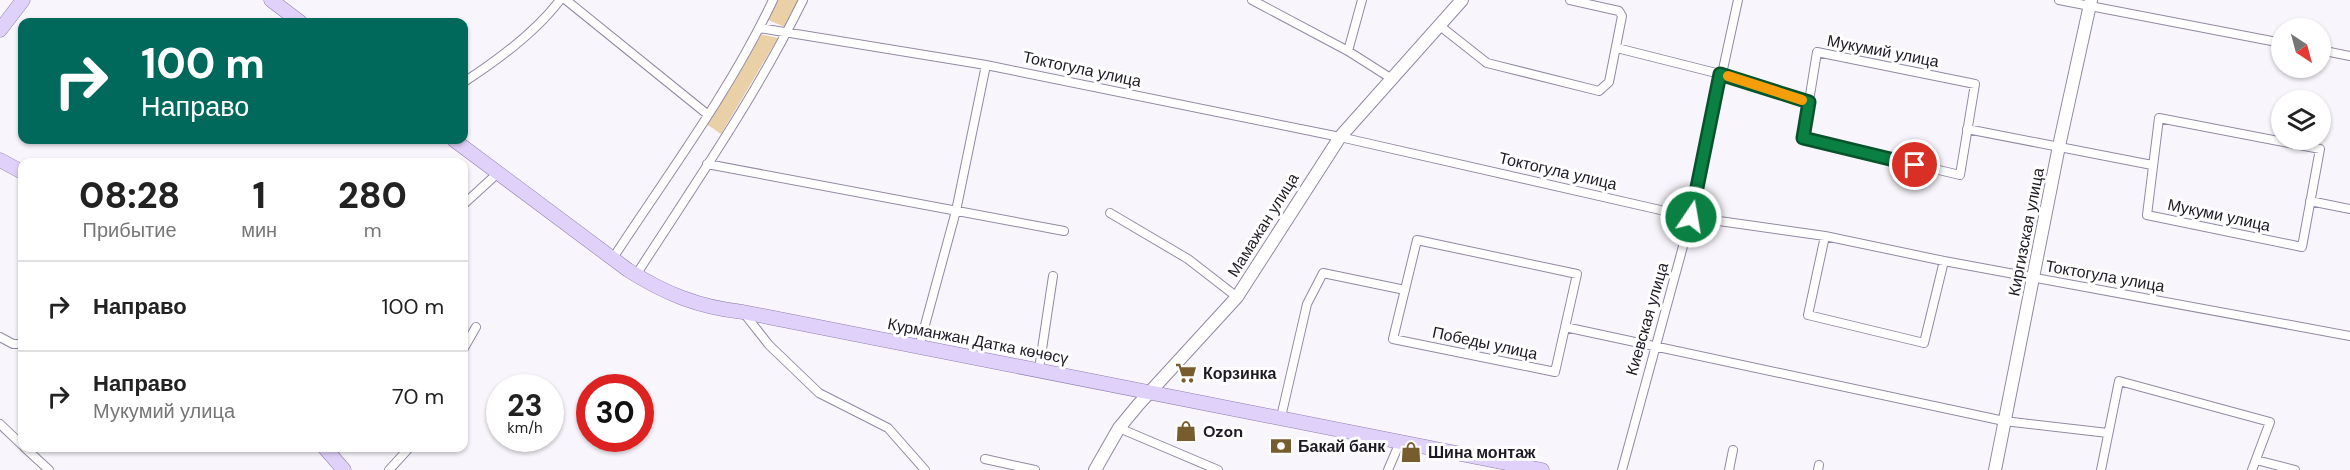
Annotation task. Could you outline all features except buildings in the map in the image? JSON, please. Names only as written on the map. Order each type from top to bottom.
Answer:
[{"type":"main road","points":[[0,30],[22,0]]},
{"type":"main road","points":[[271,0],[295,18]]},
{"type":"main road","name":"Курманжан Датка көчөсү","points":[[460,144],[636,275],[654,286],[708,308],[743,312],[1150,390],[1542,470]]},
{"type":"main road","points":[[0,160],[18,170]]},
{"type":"main road","points":[[328,452],[344,470]]},
{"type":"street","points":[[468,79],[487,67],[547,18],[560,0]]},
{"type":"street","points":[[566,0],[707,114]]},
{"type":"street","points":[[613,258],[707,114],[760,28],[773,0]]},
{"type":"street","points":[[636,275],[707,164],[787,32],[803,0]]},
{"type":"street","points":[[1252,0],[1348,51],[1392,79]]},
{"type":"street","points":[[1348,51],[1362,0]]},
{"type":"street","name":"Мамажан улица","points":[[1095,470],[1119,428],[1150,390],[1237,297],[1340,137],[1462,0]]},
{"type":"street","points":[[1440,26],[1487,63],[1599,91],[1609,82],[1622,21],[1619,11],[1570,0]]},
{"type":"street","name":"Киевская улица","points":[[1622,470],[1654,345],[1691,217],[1720,74],[1738,0]]},
{"type":"street","points":[[2059,0],[2090,3],[2271,41]]},
{"type":"street","name":"Киргизская улица","points":[[1995,470],[2059,146],[2090,3]]},
{"type":"street","name":"Токтогула улица","points":[[760,28],[986,65],[1340,137],[1691,217],[1825,236],[1944,261],[2350,336]]},
{"type":"street","points":[[1617,48],[1720,74],[1809,102]]},
{"type":"street","name":"Мукумий улица","points":[[1817,52],[1975,84],[1960,175],[1803,138],[1809,102],[1817,52]]},
{"type":"street","points":[[2331,52],[2350,56]]},
{"type":"street","points":[[919,347],[956,211],[986,65]]},
{"type":"street","name":"Мукуми улица","points":[[2159,118],[2320,149],[2310,201],[2302,247],[2147,215],[2159,118]]},
{"type":"street","points":[[1967,129],[2152,165]]},
{"type":"street","points":[[707,164],[1064,231]]},
{"type":"street","points":[[468,200],[499,172]]},
{"type":"street","points":[[2310,201],[2350,209]]},
{"type":"street","points":[[1110,213],[1188,259],[1237,297]]},
{"type":"street","points":[[1825,236],[1808,315],[1924,343],[1944,261]]},
{"type":"street","name":"Победы улица","points":[[1417,240],[1577,274],[1565,327],[1555,372],[1393,339],[1417,240]]},
{"type":"street","points":[[1281,417],[1307,303],[1323,273],[1405,290]]},
{"type":"street","points":[[1039,369],[1053,276]]},
{"type":"street","points":[[743,312],[769,345],[819,393],[888,428],[925,470]]},
{"type":"street","points":[[468,341],[476,327]]},
{"type":"street","points":[[1565,327],[2004,421],[2108,433]]},
{"type":"street","points":[[0,337],[13,344],[18,344]]},
{"type":"street","points":[[2101,470],[2120,381],[2270,422],[2252,470]]},
{"type":"street","points":[[0,424],[18,441]]},
{"type":"street","points":[[1119,428],[1218,470]]},
{"type":"street","points":[[1388,470],[1400,442]]},
{"type":"street","points":[[1729,470],[1733,450]]},
{"type":"street","points":[[30,452],[49,470]]},
{"type":"street","points":[[389,470],[405,452]]},
{"type":"street","points":[[985,459],[1035,470]]},
{"type":"street","points":[[2256,460],[2295,470]]},
{"type":"shaded area","points":[[778,0],[798,0],[785,27],[768,20]]},
{"type":"shaded area","points":[[760,34],[778,38],[721,134],[705,123]]},
{"type":"slow traffic","points":[[1728,76],[1802,100]]},
{"type":"place","name":"Корзинка","points":[[1186,373]]},
{"type":"place","name":"Ozon","points":[[1186,431]]},
{"type":"place","name":"Бакай банк","points":[[1281,446]]},
{"type":"place","name":"Шина монтаж","points":[[1411,452]]},
{"type":"route","points":[[1691,217],[1720,74],[1809,102],[1803,138],[1915,165]]}]
